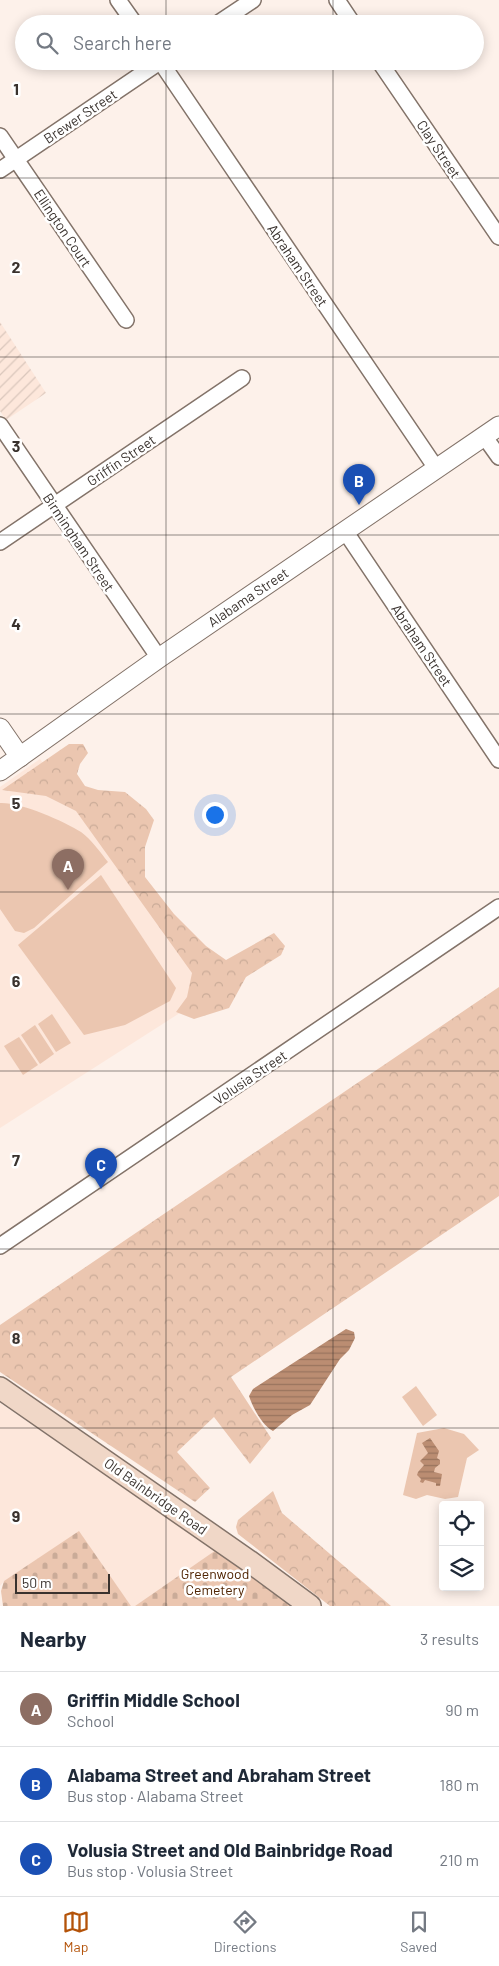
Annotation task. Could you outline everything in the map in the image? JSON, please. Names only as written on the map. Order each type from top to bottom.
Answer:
[{"type":"main road","name":"Old Bainbridge Road","points":[[0,1388],[249,1561],[310,1606]]},
{"type":"street","points":[[118,0],[128,15]]},
{"type":"street","points":[[230,15],[253,0]]},
{"type":"street","points":[[337,0],[347,15]]},
{"type":"street","name":"Brewer Street","points":[[0,170],[147,70]]},
{"type":"street","name":"Abraham Street","points":[[166,70],[436,468]]},
{"type":"street","name":"Clay Street","points":[[385,70],[499,237]]},
{"type":"street","name":"Ellington Court","points":[[0,136],[126,320]]},
{"type":"street","name":"Griffin Street","points":[[0,542],[242,378]]},
{"type":"street","name":"Birmingham Street","points":[[0,426],[159,658]]},
{"type":"street","points":[[492,431],[499,457]]},
{"type":"street","name":"Alabama Street","points":[[0,771],[159,658],[492,431]]},
{"type":"street","name":"Abraham Street","points":[[345,531],[499,760]]},
{"type":"street","points":[[0,728],[20,757]]},
{"type":"street","name":"Volusia Street","points":[[0,1246],[499,907]]},
{"type":"shaded area","points":[[0,322],[46,393],[6,420],[0,411]]},
{"type":"shaded area","points":[[40,759],[211,993],[0,1128],[0,787]]},
{"type":"shaded area","points":[[346,1329],[354,1332],[355,1338],[349,1350],[340,1359],[310,1405],[292,1415],[273,1431],[265,1425],[258,1416],[249,1396],[253,1389]]},
{"type":"shaded area","points":[[0,1403],[216,1550],[135,1606],[131,1606],[79,1532],[4,1581],[0,1586]]},
{"type":"shaded area","points":[[430,1438],[439,1451],[437,1458],[440,1460],[440,1464],[435,1468],[434,1472],[442,1474],[440,1486],[425,1480],[423,1483],[420,1482],[421,1479],[417,1475],[424,1465],[420,1461],[428,1453],[422,1443]]},
{"type":"green space","points":[[69,744],[83,744],[88,753],[80,764],[77,774],[85,786],[98,790],[125,792],[146,809],[154,820],[145,847],[145,877],[174,914],[206,946],[226,960],[274,933],[285,946],[281,955],[246,977],[229,1008],[194,1019],[176,1012],[187,997],[192,973],[76,811],[46,796],[2,790]]},
{"type":"green space","points":[[0,803],[30,809],[81,832],[108,862],[34,928],[24,933],[15,931],[0,909]]},
{"type":"green space","points":[[101,875],[176,988],[170,1001],[125,1025],[84,1035],[18,945]]},
{"type":"green space","points":[[499,987],[499,1196],[231,1377],[271,1438],[250,1464],[214,1417],[177,1452],[210,1488],[195,1502],[0,1372],[0,1325]]},
{"type":"green space","points":[[52,1014],[71,1043],[56,1052],[38,1024]]},
{"type":"green space","points":[[35,1025],[54,1054],[40,1064],[21,1035]]},
{"type":"green space","points":[[19,1037],[38,1065],[23,1075],[4,1046]]},
{"type":"green space","points":[[416,1386],[437,1415],[423,1426],[402,1397]]},
{"type":"green space","points":[[444,1428],[464,1434],[479,1450],[467,1458],[458,1497],[445,1499],[427,1495],[416,1499],[403,1495],[417,1433]]},
{"type":"green space","points":[[273,1491],[282,1513],[391,1606],[330,1606],[238,1534],[236,1527],[238,1520]]},
{"type":"green space","points":[[79,1531],[131,1606],[3,1606],[1,1591],[4,1581]]},
{"type":"green space","name":"Greenwood Cemetery","points":[[216,1550],[296,1606],[135,1606]]},
{"type":"place","name":"Alabama Street and Abraham Street","points":[[359,505]]},
{"type":"place","name":"Griffin Middle School","points":[[68,890]]},
{"type":"place","name":"Volusia Street and Old Bainbridge Road","points":[[101,1189]]}]
